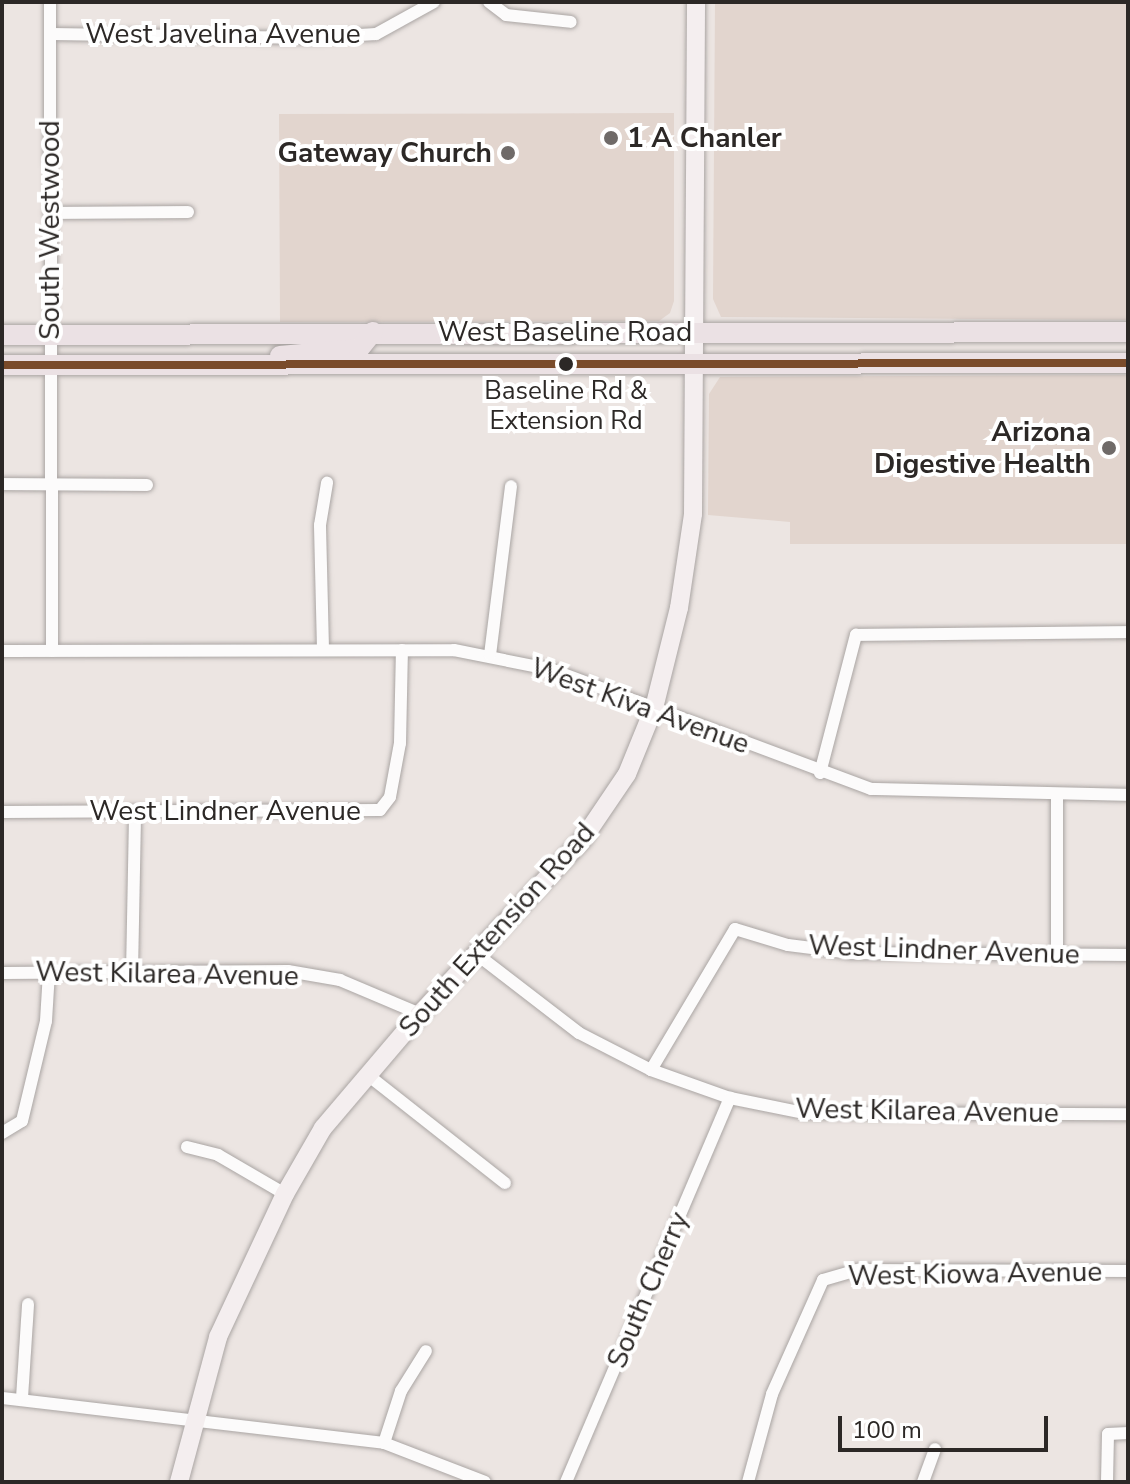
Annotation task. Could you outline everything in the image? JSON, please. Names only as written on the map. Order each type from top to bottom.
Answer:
[{"type":"main road","points":[[245,364],[300,350],[359,349],[373,332]]},
{"type":"main road","name":"West Baseline Road","points":[[2,335],[1128,332]]},
{"type":"main road","name":"West Baseline Road","points":[[2,365],[1128,363]]},
{"type":"street","name":"South Westwood","points":[[50,2],[52,651]]},
{"type":"street","name":"West Javelina Avenue","points":[[52,34],[311,38],[376,34],[434,2]]},
{"type":"street","points":[[489,2],[506,15],[571,22]]},
{"type":"street","name":"South Extension Road","points":[[179,1482],[193,1419],[218,1337],[285,1194],[323,1128],[420,1014],[479,956],[583,839],[627,774],[654,708],[689,553],[694,364],[696,2]]},
{"type":"street","points":[[50,213],[188,212]]},
{"type":"street","points":[[323,649],[320,525],[327,483]]},
{"type":"street","points":[[2,484],[147,485]]},
{"type":"street","points":[[490,655],[511,486]]},
{"type":"street","points":[[820,773],[856,635],[1128,632]]},
{"type":"street","name":"West Kiva Avenue","points":[[2,651],[323,649],[490,655],[553,670],[820,773],[871,789],[1128,795]]},
{"type":"street","name":"West Lindner Avenue","points":[[2,812],[380,810],[390,797],[400,743],[402,650]]},
{"type":"street","points":[[1057,794],[1057,954]]},
{"type":"street","points":[[132,973],[135,811]]},
{"type":"street","name":"West Lindner Avenue","points":[[651,1070],[735,929],[788,945],[851,953],[1128,955]]},
{"type":"street","name":"West Kilarea Avenue","points":[[479,956],[579,1033],[651,1070],[730,1098],[804,1113],[1128,1114]]},
{"type":"street","name":"West Kilarea Avenue","points":[[2,973],[288,971],[351,983],[420,1014]]},
{"type":"street","points":[[2,1133],[22,1121],[46,1021],[49,972]]},
{"type":"street","points":[[369,1076],[505,1183]]},
{"type":"street","name":"South Cherry","points":[[566,1482],[730,1098]]},
{"type":"street","points":[[187,1147],[218,1155],[285,1194]]},
{"type":"street","name":"West Kiowa Avenue","points":[[748,1482],[772,1394],[823,1280],[857,1270],[1128,1271]]},
{"type":"street","points":[[22,1398],[28,1304]]},
{"type":"street","points":[[384,1443],[401,1391],[426,1351]]},
{"type":"street","points":[[2,1398],[384,1443],[485,1482]]},
{"type":"street","points":[[1107,1482],[1108,1434],[1128,1433]]},
{"type":"street","points":[[923,1482],[935,1449]]},
{"type":"shaded area","points":[[715,2],[1128,2],[1128,320],[721,317],[713,299]]},
{"type":"shaded area","points":[[674,113],[674,301],[670,313],[659,321],[280,322],[279,114]]},
{"type":"shaded area","points":[[1128,375],[1128,544],[790,544],[790,522],[708,515],[709,394],[720,377]]},
{"type":"transit line","points":[[2,365],[1128,363]]},
{"type":"place","name":"1 A Chanler","points":[[611,138]]},
{"type":"place","name":"Gateway Church","points":[[508,153]]},
{"type":"place","name":"Baseline Rd & Extension Rd","points":[[566,364]]},
{"type":"place","name":"Arizona Digestive Health","points":[[1109,448]]}]
